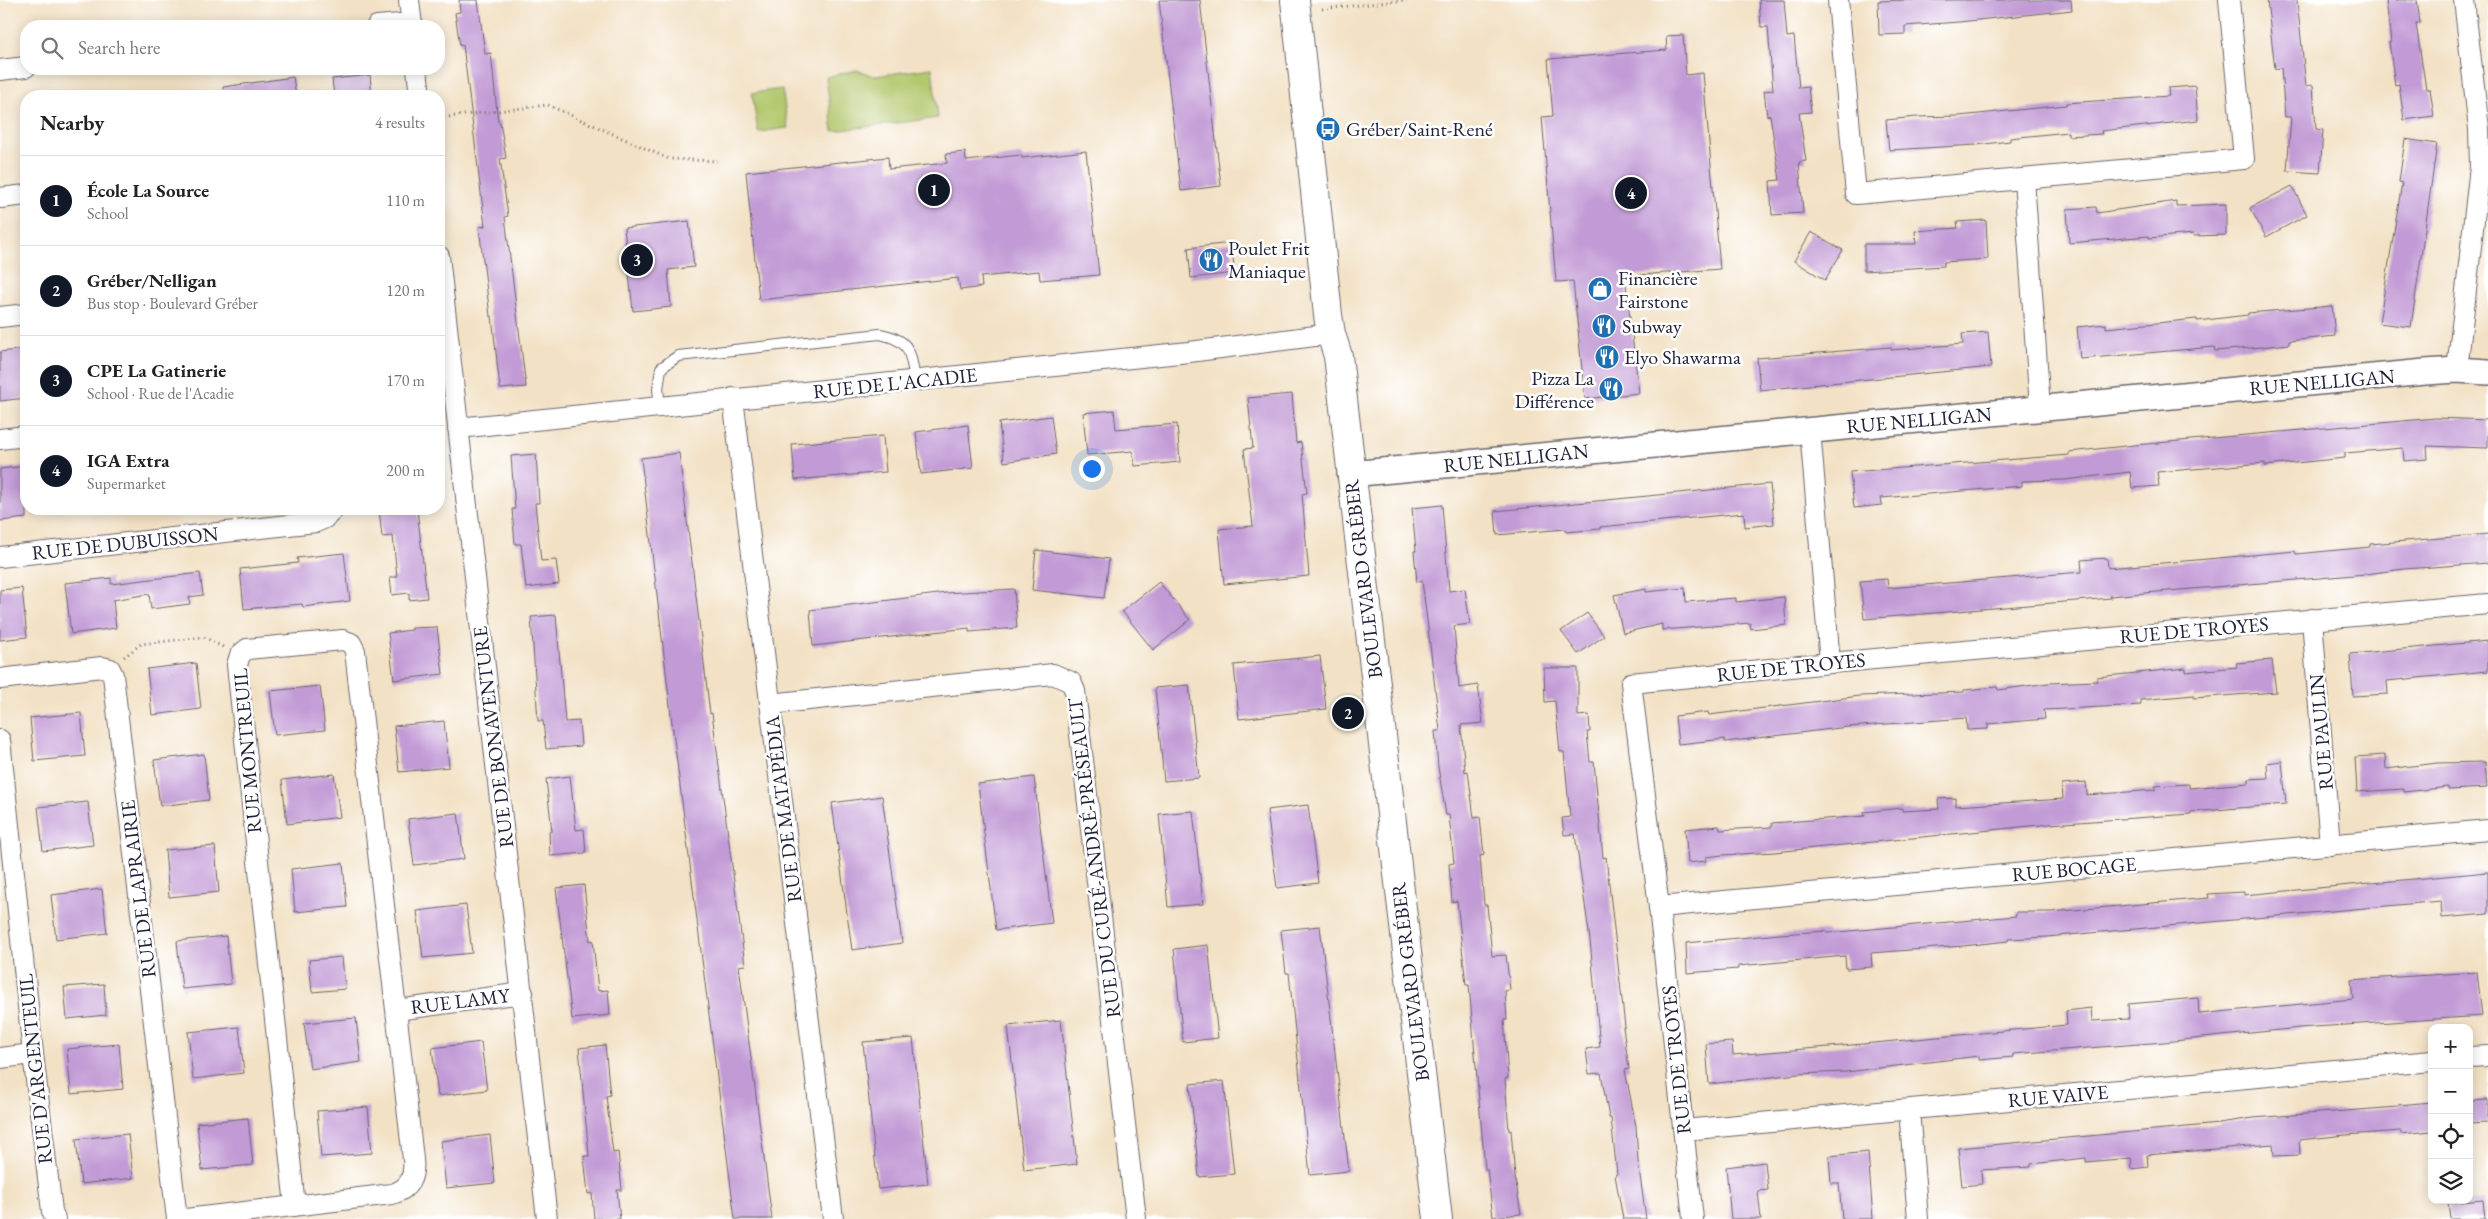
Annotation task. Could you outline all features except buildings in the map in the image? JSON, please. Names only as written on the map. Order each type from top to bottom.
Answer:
[{"type":"main road","name":"BOULEVARD GRÉBER","points":[[1295,0],[1330,334],[1338,356],[1350,474],[1438,1219]]},
{"type":"street","points":[[409,0],[411,20]]},
{"type":"street","points":[[1838,0],[1856,194],[2244,159],[2229,0]]},
{"type":"street","points":[[2457,370],[2484,128],[2464,0]]},
{"type":"street","points":[[0,70],[20,68]]},
{"type":"street","points":[[418,75],[419,90]]},
{"type":"street","points":[[2024,179],[2040,408]]},
{"type":"street","points":[[0,198],[20,196]]},
{"type":"street","name":"RUE DE BONAVENTURE","points":[[445,310],[547,1219]]},
{"type":"street","points":[[0,317],[20,315]]},
{"type":"street","name":"RUE DE L'ACADIE","points":[[458,428],[1189,352],[1330,334]]},
{"type":"street","name":"RUE NELLIGAN","points":[[1350,474],[2457,370],[2488,372]]},
{"type":"street","name":"RUE DE MATAPÉDIA","points":[[733,398],[833,1219]]},
{"type":"street","points":[[1810,430],[1830,663]]},
{"type":"street","points":[[0,439],[20,437]]},
{"type":"street","name":"RUE DE DUBUISSON","points":[[0,557],[316,522],[329,515]]},
{"type":"street","name":"RUE DE TROYES","points":[[1693,1219],[1659,907],[1631,683],[1830,663],[2488,604]]},
{"type":"street","name":"RUE PAULIN","points":[[2312,619],[2330,845]]},
{"type":"street","name":"RUE MONTREUIL","points":[[343,640],[351,643],[355,651],[397,1010],[414,1169],[408,1184],[401,1191],[392,1194],[295,1206],[237,665],[240,655],[247,650],[343,640]]},
{"type":"street","points":[[0,679],[102,667],[110,669]]},
{"type":"street","name":"RUE DE LAPRAIRIE","points":[[110,669],[113,675],[176,1219]]},
{"type":"street","name":"RUE DU CURÉ-ANDRÉ-PRÉSEAULT","points":[[770,704],[1053,674],[1071,682],[1075,691],[1136,1219]]},
{"type":"street","name":"RUE D'ARGENTEUIL","points":[[0,740],[32,1054],[52,1211],[55,1219]]},
{"type":"street","name":"RUE BOCAGE","points":[[1659,907],[2488,830]]},
{"type":"street","name":"RUE LAMY","points":[[397,1010],[523,993]]},
{"type":"street","points":[[0,1058],[32,1054]]},
{"type":"street","points":[[2473,1057],[2488,1056]]},
{"type":"street","name":"RUE VAIVE","points":[[1684,1130],[2428,1061]]},
{"type":"street","points":[[1909,1110],[1918,1219]]},
{"type":"street","points":[[186,1219],[295,1206]]},
{"type":"lane","points":[[660,407],[658,389],[662,368],[678,356],[880,334],[898,338],[910,350],[914,380]]},
{"type":"path","points":[[1322,9],[1407,0]]},
{"type":"path","points":[[445,117],[548,104],[669,159],[717,161]]},
{"type":"path","points":[[110,669],[140,644],[204,637],[240,655]]},
{"type":"green space","points":[[932,68],[938,118],[833,131],[826,77],[857,70],[874,76]]},
{"type":"green space","points":[[782,89],[788,128],[758,132],[752,93]]},
{"type":"place","name":"Gréber/Saint-René","points":[[1328,129]]},
{"type":"place","name":"École La Source","points":[[934,190]]},
{"type":"place","name":"IGA Extra","points":[[1631,193]]},
{"type":"place","name":"CPE La Gatinerie","points":[[637,260]]},
{"type":"place","name":"Poulet Frit Maniaque","points":[[1211,260]]},
{"type":"place","name":"Financière Fairstone","points":[[1600,289]]},
{"type":"place","name":"Subway","points":[[1604,326]]},
{"type":"place","name":"Elyo Shawarma","points":[[1607,357]]},
{"type":"place","name":"Pizza La Différence","points":[[1611,389]]},
{"type":"place","name":"Gréber/Nelligan","points":[[1348,713]]}]
